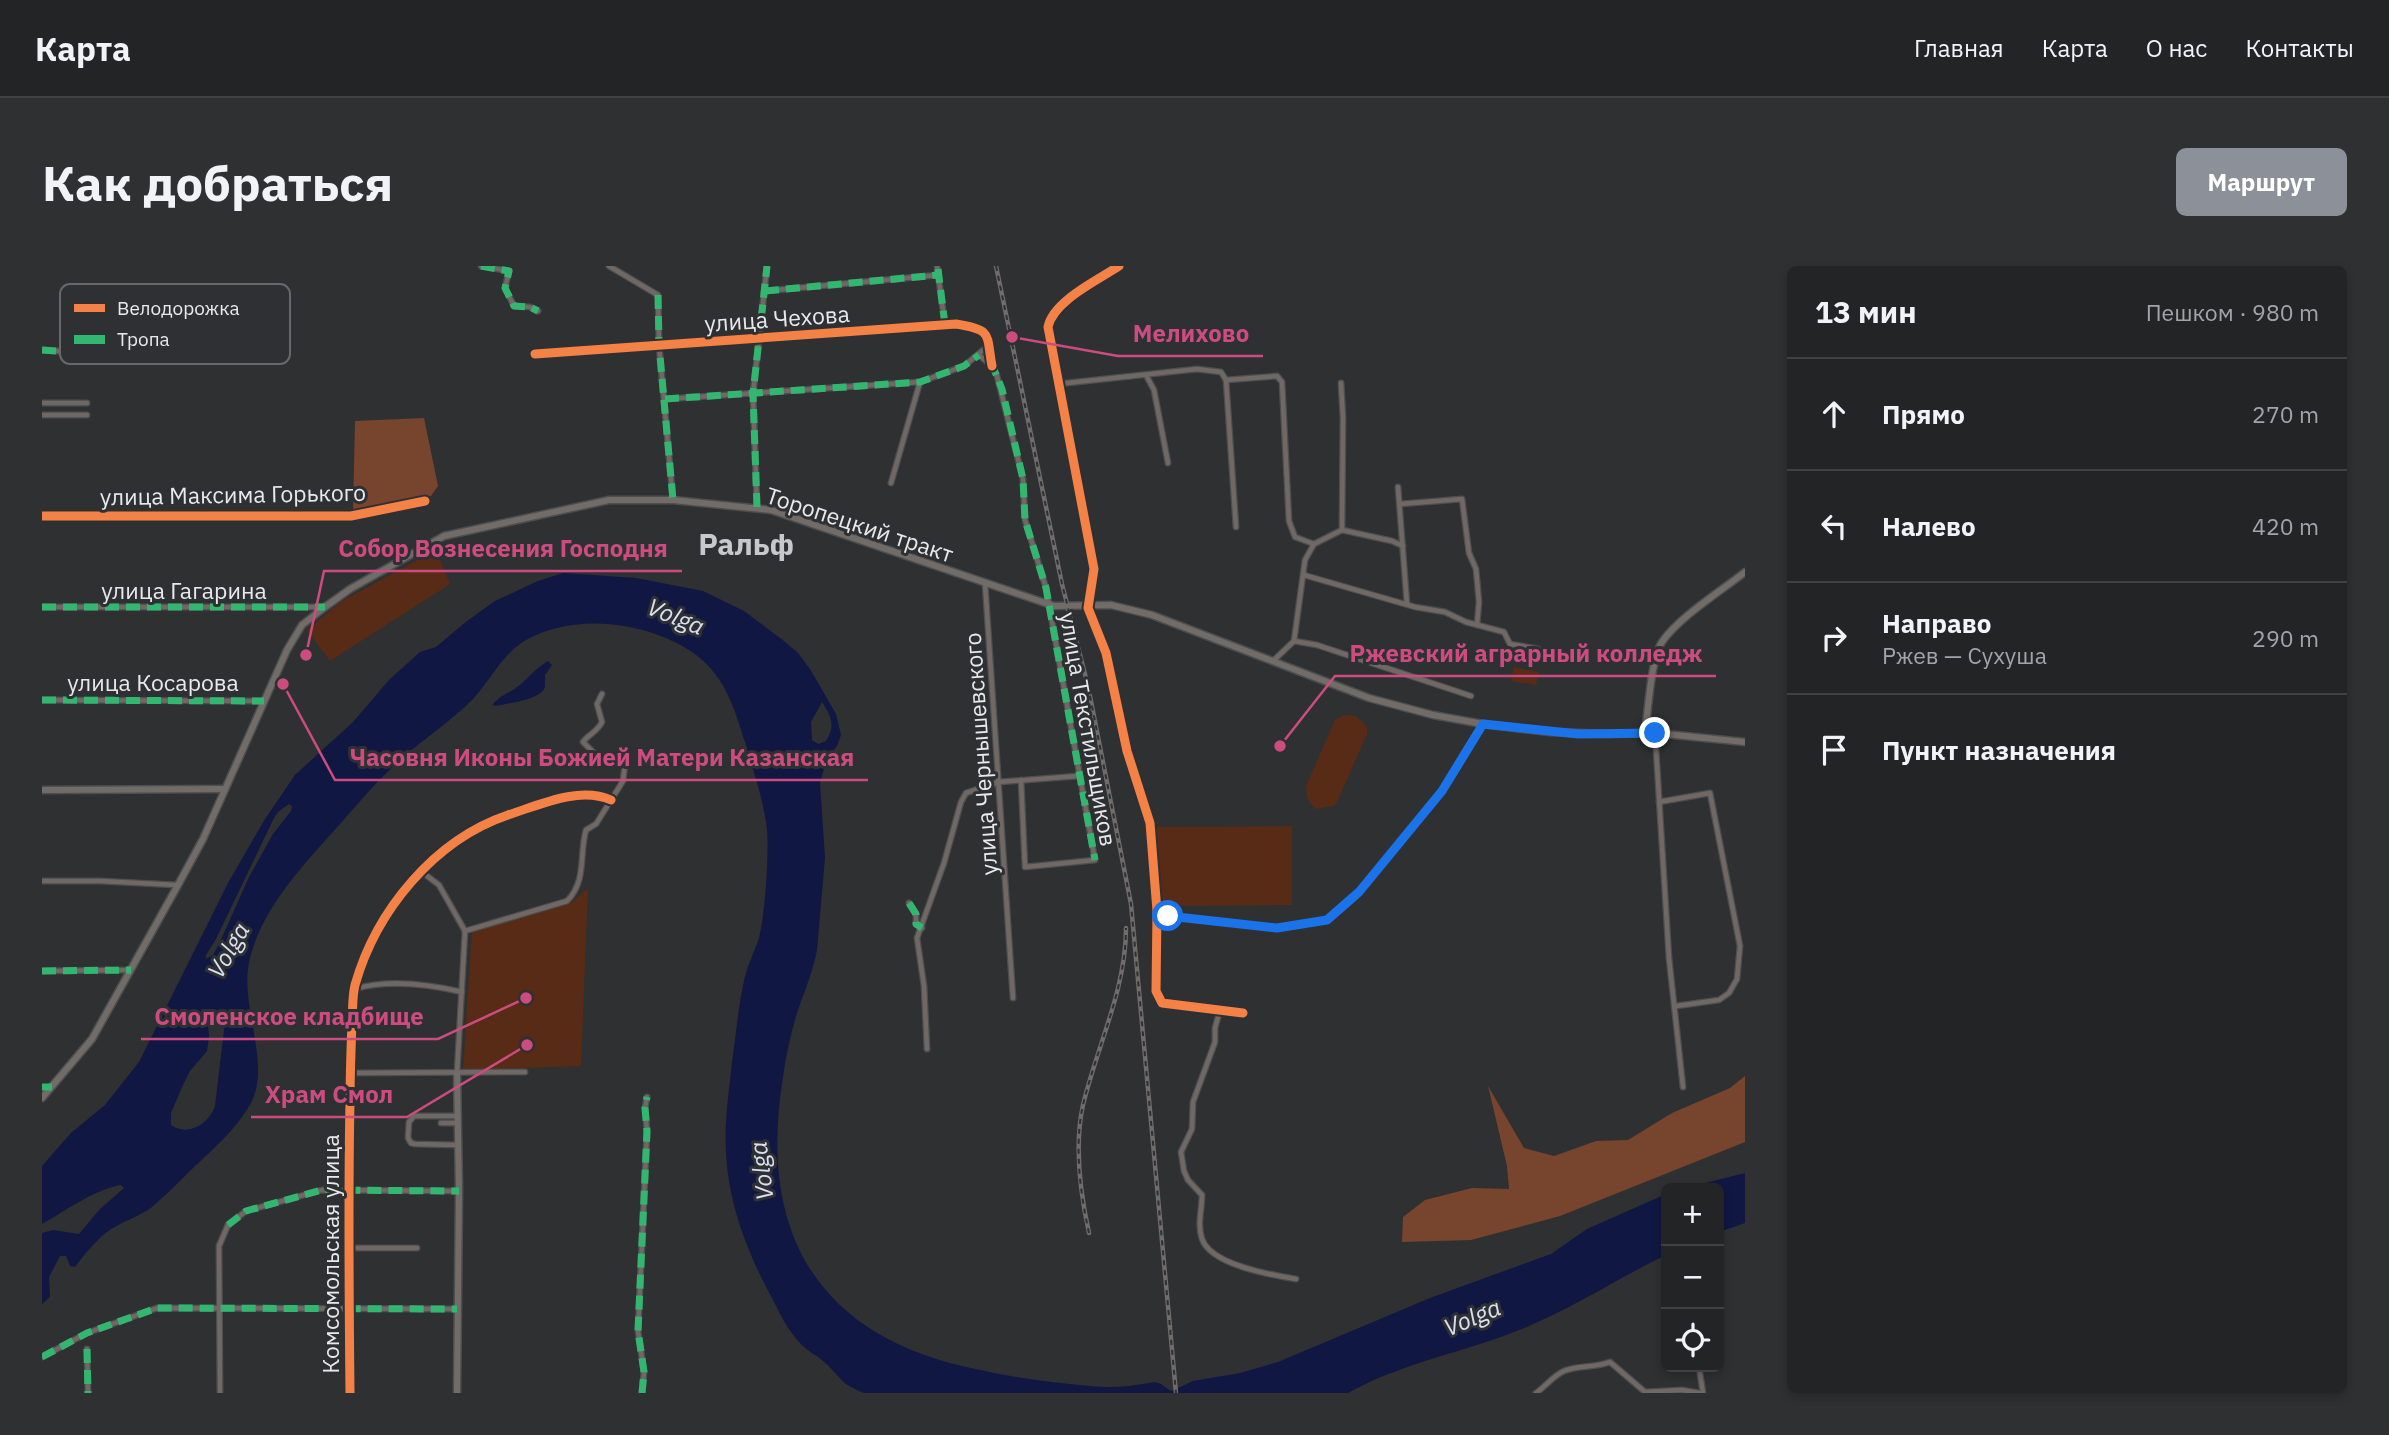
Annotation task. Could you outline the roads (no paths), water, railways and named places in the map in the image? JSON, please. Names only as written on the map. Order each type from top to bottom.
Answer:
[{"type":"main road","points":[[1119,266],[1063,303],[1051,316],[1048,332],[1094,569],[1088,605],[1111,605],[1152,615],[1381,701],[1433,715],[1483,724],[1578,734],[1655,733],[1745,742]]},
{"type":"main road","name":"Торопецкий тракт","points":[[42,1098],[92,1039],[178,886],[203,839],[287,650],[302,625],[350,589],[444,536],[609,500],[673,500],[757,508],[1049,604],[1067,607],[1088,605]]},
{"type":"main road","points":[[1645,733],[1661,643],[1681,622],[1745,572]]},
{"type":"main road","points":[[42,790],[225,789]]},
{"type":"main road","points":[[457,1073],[457,1393]]},
{"type":"street","points":[[481,266],[510,269],[505,288],[514,306],[530,307],[538,311]]},
{"type":"street","points":[[610,266],[658,295],[659,345],[673,500]]},
{"type":"street","points":[[757,508],[753,394],[767,266]]},
{"type":"street","points":[[937,266],[944,325]]},
{"type":"street","points":[[765,291],[938,275]]},
{"type":"street","name":"улица Чехова","points":[[535,354],[956,324],[980,329],[988,336],[988,346]]},
{"type":"street","points":[[665,400],[920,382],[964,366],[988,346]]},
{"type":"street","points":[[988,346],[992,366]]},
{"type":"street","points":[[42,351],[60,352]]},
{"type":"street","points":[[979,355],[992,366]]},
{"type":"street","name":"улица Текстильщиков","points":[[992,366],[1002,389],[1023,479],[1025,520],[1049,604],[1078,775],[1096,860],[1025,867],[1021,780]]},
{"type":"street","points":[[1058,384],[1211,369],[1221,372],[1226,380],[1236,527]]},
{"type":"street","points":[[1146,375],[1154,390],[1168,463]]},
{"type":"street","points":[[1226,380],[1276,376],[1282,382],[1289,521],[1295,537],[1314,544]]},
{"type":"street","points":[[891,483],[920,382]]},
{"type":"street","points":[[1341,383],[1342,530]]},
{"type":"street","points":[[42,403],[87,403]]},
{"type":"street","points":[[42,415],[87,415]]},
{"type":"street","points":[[1398,486],[1407,605]]},
{"type":"street","points":[[1400,504],[1462,499],[1469,553],[1476,569],[1479,602],[1477,625]]},
{"type":"street","name":"улица Максима Горького","points":[[42,516],[351,516],[425,501]]},
{"type":"street","points":[[1272,661],[1294,641],[1305,560],[1314,544],[1342,530],[1392,541],[1404,547]]},
{"type":"street","points":[[1304,575],[1407,605],[1445,612],[1504,632],[1510,645],[1538,649],[1552,658]]},
{"type":"street","name":"улица Чернышевского","points":[[985,583],[1013,998]]},
{"type":"street","points":[[1088,605],[1106,653],[1127,751],[1150,823],[1157,911],[1156,991],[1162,1003],[1244,1013]]},
{"type":"street","name":"улица Гагарина","points":[[42,607],[325,607]]},
{"type":"street","points":[[1294,641],[1317,645],[1471,696]]},
{"type":"street","points":[[465,931],[567,901],[575,892],[580,882],[582,845],[586,830],[596,824],[623,781],[625,764],[622,758],[597,756],[583,742],[586,737],[597,732],[602,722],[597,704],[602,694]]},
{"type":"street","name":"улица Косарова","points":[[42,700],[264,701]]},
{"type":"street","points":[[1157,911],[1168,916],[1277,928],[1327,920],[1359,892],[1442,791],[1483,724]]},
{"type":"street","points":[[1655,733],[1669,958],[1683,1087]]},
{"type":"street","points":[[927,1049],[924,986],[917,938],[944,863],[961,802],[966,793],[999,782],[1078,775]]},
{"type":"street","points":[[1659,802],[1710,793],[1740,946],[1737,979],[1729,993],[1719,1000],[1675,1006]]},
{"type":"street","name":"Комсомольская улица","points":[[350,1393],[348,1191],[354,989],[372,942],[404,887],[466,835],[493,820],[559,799],[593,796],[611,800]]},
{"type":"street","points":[[422,872],[439,885],[465,931],[457,1073]]},
{"type":"street","points":[[42,881],[100,881],[178,886]]},
{"type":"street","points":[[909,903],[916,914],[916,924],[922,928]]},
{"type":"street","points":[[42,971],[131,970]]},
{"type":"street","points":[[354,989],[367,985],[404,984],[437,986],[462,992]]},
{"type":"street","points":[[1220,1010],[1215,1028],[1215,1042],[1193,1102],[1192,1129],[1181,1152],[1188,1180],[1202,1195],[1200,1228],[1203,1242],[1211,1252],[1222,1259],[1296,1279]]},
{"type":"street","points":[[350,1073],[525,1072]]},
{"type":"street","points":[[42,1087],[52,1087]]},
{"type":"street","points":[[642,1393],[644,1373],[638,1331],[647,1097]]},
{"type":"street","points":[[458,1120],[414,1116],[409,1122],[408,1138],[411,1143],[420,1145],[458,1145]]},
{"type":"street","points":[[441,1123],[458,1120]]},
{"type":"street","points":[[220,1393],[219,1246],[228,1225],[246,1210],[322,1190],[459,1191]]},
{"type":"street","points":[[348,1248],[416,1248]]},
{"type":"street","points":[[42,1357],[87,1333],[157,1308],[457,1309]]},
{"type":"street","points":[[87,1349],[88,1393]]},
{"type":"street","points":[[1536,1393],[1561,1372],[1610,1362],[1645,1392],[1682,1390],[1701,1393],[1699,1372]]},
{"type":"water","name":"Volga","points":[[563,573],[636,578],[703,591],[744,611],[798,653],[836,714],[841,735],[837,746],[827,758],[820,783],[825,858],[817,950],[793,1027],[783,1077],[777,1134],[780,1186],[792,1231],[812,1272],[840,1306],[878,1334],[925,1355],[994,1373],[1097,1387],[1155,1382],[1172,1391],[1193,1381],[1240,1373],[1278,1362],[1430,1298],[1551,1254],[1587,1229],[1661,1196],[1661,1258],[1529,1326],[1407,1367],[1348,1393],[864,1393],[849,1386],[792,1334],[747,1246],[731,1190],[726,1141],[728,1096],[742,991],[761,928],[767,854],[767,830],[758,786],[733,705],[717,676],[693,653],[677,643],[626,626],[592,624],[541,633],[518,646],[503,660],[472,700],[386,774],[287,886],[256,939],[247,975],[258,1068],[252,1101],[225,1138],[152,1207],[108,1231],[75,1267],[70,1266],[66,1256],[60,1256],[49,1277],[50,1297],[42,1304],[42,1233],[53,1230],[79,1234],[100,1209],[124,1188],[121,1185],[100,1191],[42,1224],[42,1166],[71,1133],[105,1105],[139,1062],[228,883],[265,819],[295,775],[353,722],[390,679],[420,652],[436,647],[495,601],[538,581]],"holes":[[[822,702],[832,726],[829,736],[826,741],[818,744],[812,740],[811,722]],[[289,804],[292,806],[291,811],[273,834],[249,877],[219,944],[213,955],[206,959],[274,818]],[[213,1016],[221,1018],[224,1030],[215,1106],[203,1123],[184,1130],[171,1125],[171,1113],[190,1071],[207,1051],[208,1022]]]},
{"type":"water","points":[[548,661],[552,665],[545,675],[545,687],[537,695],[492,705],[517,687]]},
{"type":"water","points":[[1745,1173],[1745,1223],[1724,1230],[1724,1183],[1705,1183]]},
{"type":"railway","points":[[996,266],[1062,584],[1088,686],[1131,904],[1176,1393]]},
{"type":"railway","points":[[1089,1233],[1079,1169],[1080,1121],[1116,996],[1125,951],[1126,928]]},
{"type":"place","name":"Мелихово","points":[[1012,337]]},
{"type":"place","name":"Собор Вознесения Господня","points":[[306,655]]},
{"type":"place","name":"Часовня Иконы Божией Матери Казанская","points":[[283,684]]},
{"type":"place","name":"Ржевский аграрный колледж","points":[[1280,746]]},
{"type":"place","name":"Смоленское кладбище","points":[[526,998]]},
{"type":"place","name":"Храм Смол","points":[[527,1045]]},
{"type":"district","name":"Ральф","points":[[746,543]]}]
